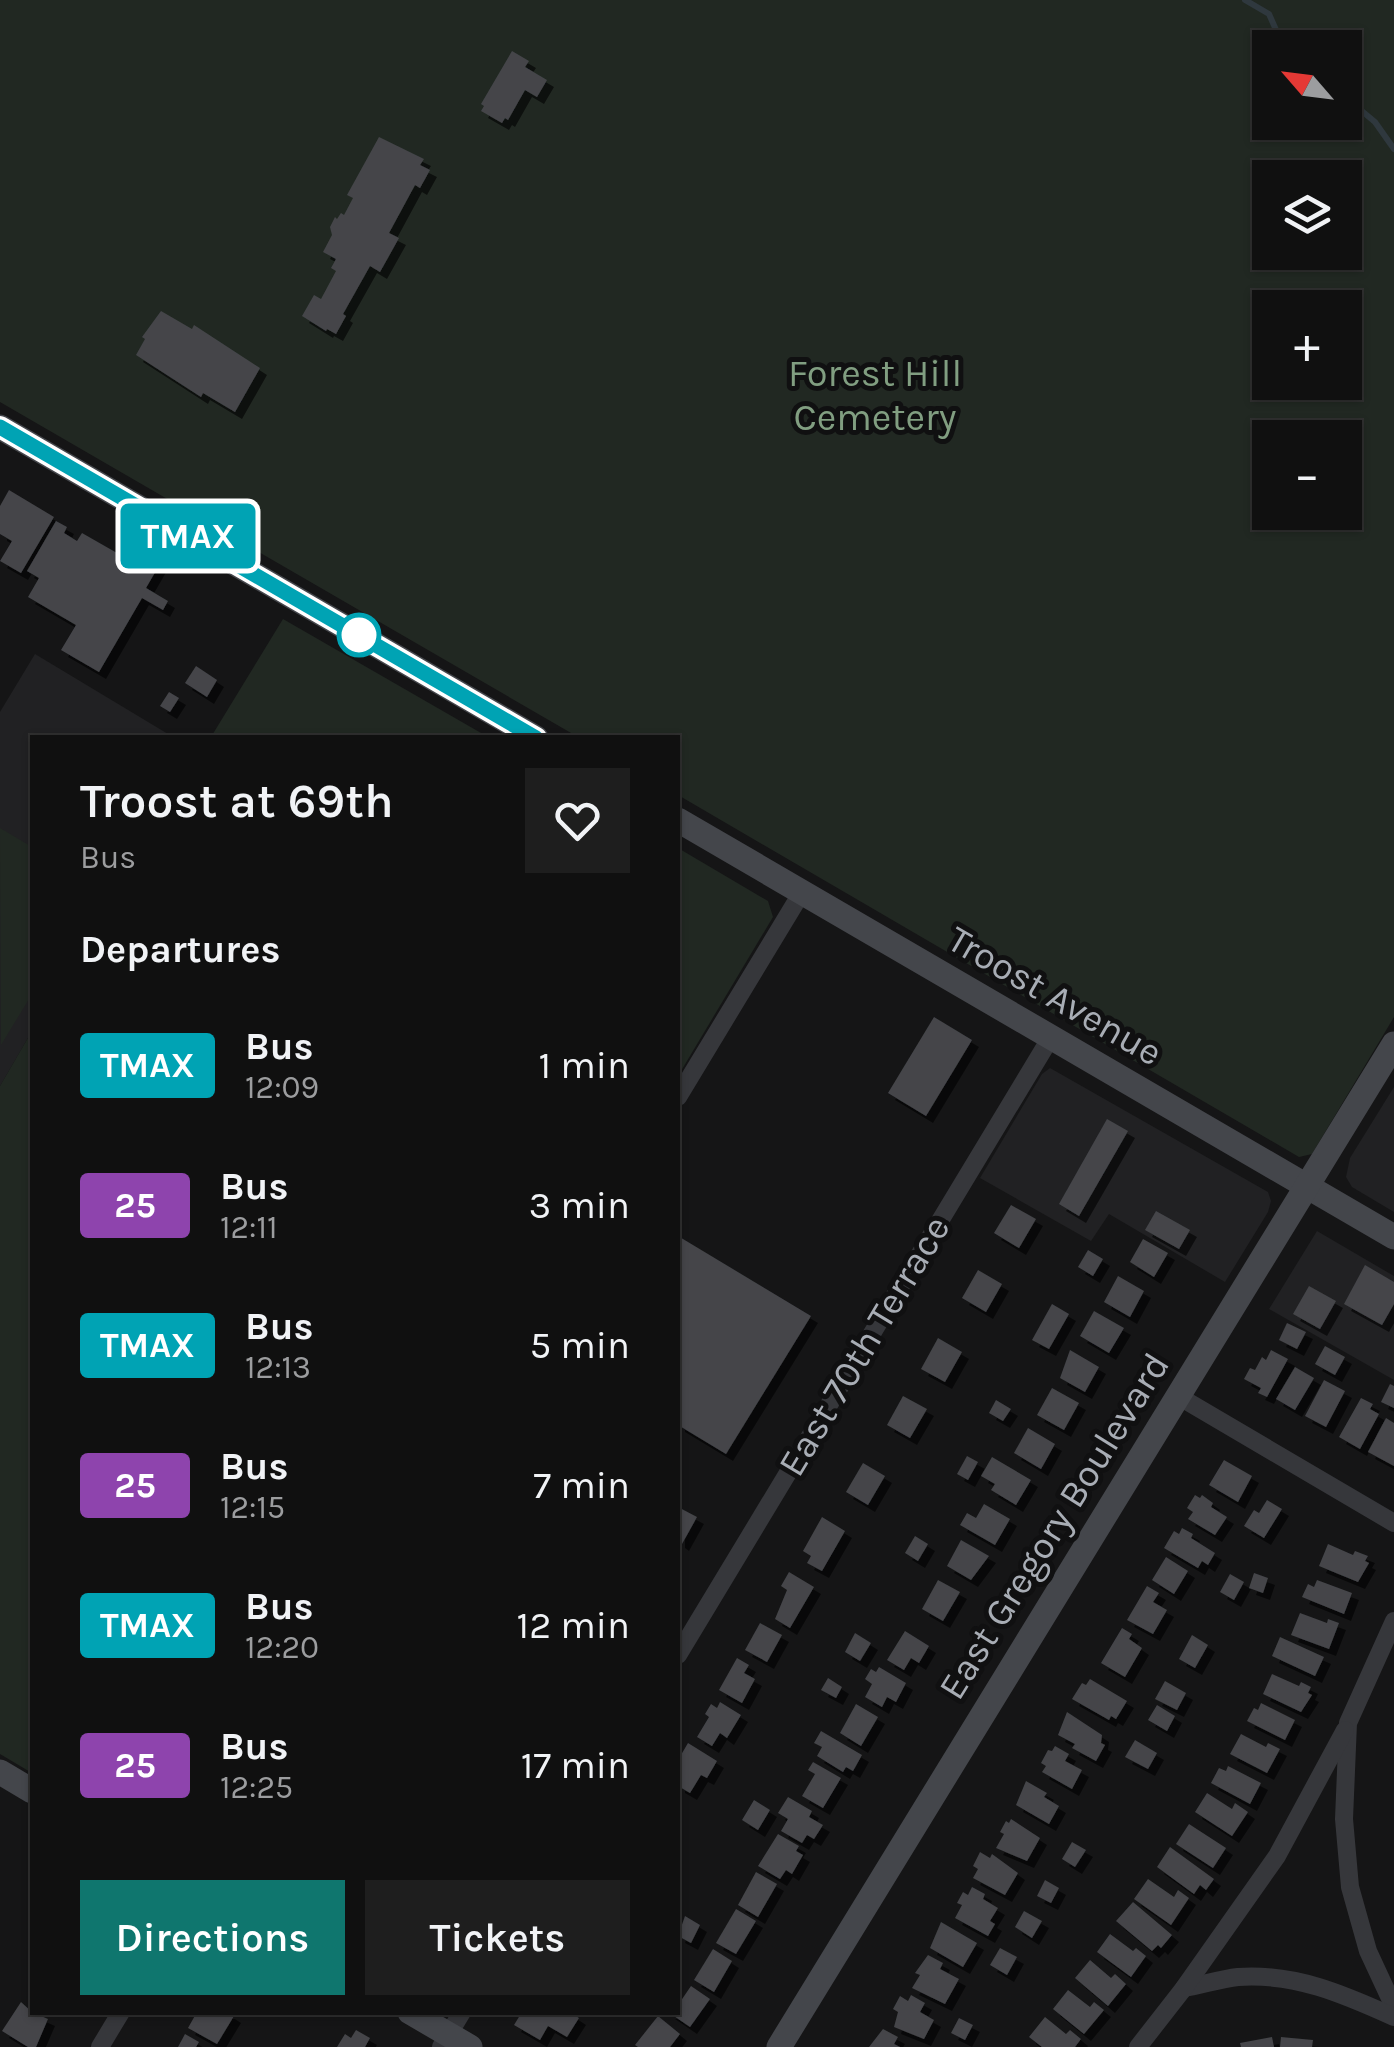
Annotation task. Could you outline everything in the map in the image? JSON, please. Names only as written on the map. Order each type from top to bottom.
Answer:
[{"type":"main road","points":[[0,427],[531,735]]},
{"type":"main road","name":"Troost Avenue","points":[[680,821],[1394,1237]]},
{"type":"main road","name":"East Gregory Boulevard","points":[[779,2047],[1394,1044]]},
{"type":"main road","points":[[0,1772],[30,1791]]},
{"type":"main road","points":[[416,2015],[455,2035]]},
{"type":"street","points":[[680,1094],[802,892]]},
{"type":"street","name":"East 70th Terrace","points":[[680,1653],[1051,1037]]},
{"type":"street","points":[[1178,1396],[1394,1523]]},
{"type":"street","points":[[1138,2047],[1277,1856],[1348,1723],[1394,1621]]},
{"type":"street","points":[[1348,1723],[1344,1819],[1350,1886],[1368,1952],[1394,2007]]},
{"type":"street","points":[[1184,1988],[1237,1977],[1292,1979],[1338,1992],[1394,2017]]},
{"type":"street","points":[[100,2047],[119,2015]]},
{"type":"shaded area","points":[[35,654],[170,735],[30,735],[30,1034],[0,1086],[0,712]]},
{"type":"shaded area","points":[[1050,1068],[1268,1192],[1268,1212],[1225,1282],[1109,1214],[1091,1241],[980,1178],[1042,1074]]},
{"type":"shaded area","points":[[1394,1087],[1394,1212],[1352,1187],[1346,1177],[1350,1158]]},
{"type":"shaded area","points":[[1317,1231],[1394,1276],[1394,1380],[1269,1309]]},
{"type":"green space","name":"Forest Hill Cemetery","points":[[0,0],[1394,0],[1394,1017],[1312,1154],[1299,1157],[680,796],[680,735],[575,735],[0,402]]},
{"type":"green space","points":[[283,619],[485,735],[212,735]]},
{"type":"green space","points":[[0,828],[30,846],[30,997],[1,1045]]},
{"type":"green space","points":[[680,849],[768,901],[773,917],[680,1073]]},
{"type":"green space","points":[[30,1034],[30,1772],[0,1754],[0,1086]]},
{"type":"building","points":[[512,51],[529,61],[525,67],[547,80],[537,97],[525,90],[508,120],[505,118],[502,123],[481,111],[481,104]]},
{"type":"building","points":[[379,137],[424,159],[420,165],[430,170],[420,188],[415,185],[389,233],[399,238],[380,272],[370,266],[336,334],[302,316],[314,295],[321,299],[336,271],[331,268],[336,259],[323,252],[332,235],[330,227],[335,217],[344,215],[353,198],[347,195]]},
{"type":"building","points":[[161,311],[192,329],[194,325],[260,368],[235,412],[203,393],[201,397],[136,355],[145,339],[142,337]]},
{"type":"building","points":[[9,490],[54,517],[21,573],[0,561],[12,541],[0,534],[0,506]]},
{"type":"building","points":[[56,521],[67,527],[64,533],[77,541],[82,533],[145,569],[152,556],[161,562],[146,588],[168,601],[163,610],[142,598],[99,672],[61,650],[76,625],[28,597],[39,578],[27,571]]},
{"type":"building","points":[[196,666],[217,680],[207,697],[185,683]]},
{"type":"building","points":[[169,692],[179,698],[170,712],[160,706]]},
{"type":"building","points":[[934,1017],[972,1040],[926,1116],[888,1093]]},
{"type":"building","points":[[1107,1119],[1128,1131],[1079,1216],[1059,1204]]},
{"type":"building","points":[[1011,1205],[1036,1219],[1019,1248],[994,1233]]},
{"type":"building","points":[[1156,1211],[1190,1230],[1179,1249],[1145,1230]]},
{"type":"building","points":[[680,1237],[811,1316],[726,1454],[680,1426]]},
{"type":"building","points":[[1143,1239],[1168,1253],[1154,1277],[1130,1262]]},
{"type":"building","points":[[1088,1250],[1103,1259],[1093,1276],[1078,1267]]},
{"type":"building","points":[[1365,1265],[1394,1282],[1394,1304],[1382,1325],[1344,1304]]},
{"type":"building","points":[[978,1270],[1002,1284],[986,1312],[962,1298]]},
{"type":"building","points":[[1118,1276],[1144,1291],[1130,1317],[1104,1302]]},
{"type":"building","points":[[1309,1286],[1336,1301],[1320,1329],[1293,1314]]},
{"type":"building","points":[[1052,1304],[1069,1314],[1049,1349],[1032,1340]]},
{"type":"building","points":[[1094,1311],[1124,1328],[1109,1353],[1080,1336]]},
{"type":"building","points":[[1287,1323],[1306,1332],[1297,1349],[1279,1340]]},
{"type":"building","points":[[938,1338],[962,1352],[945,1382],[921,1369]]},
{"type":"building","points":[[1325,1346],[1345,1357],[1335,1375],[1315,1364]]},
{"type":"building","points":[[1070,1350],[1099,1367],[1085,1392],[1060,1378]]},
{"type":"building","points":[[1271,1350],[1288,1359],[1267,1397],[1258,1393],[1261,1388],[1244,1379],[1262,1357],[1266,1360]]},
{"type":"building","points":[[1295,1367],[1314,1378],[1295,1410],[1276,1399]]},
{"type":"building","points":[[1324,1380],[1345,1391],[1326,1427],[1305,1416]]},
{"type":"building","points":[[1390,1384],[1394,1386],[1394,1408],[1381,1402]]},
{"type":"building","points":[[1052,1388],[1079,1403],[1064,1430],[1037,1415]]},
{"type":"building","points":[[903,1396],[927,1409],[910,1438],[887,1425]]},
{"type":"building","points":[[1361,1398],[1373,1404],[1370,1409],[1379,1414],[1360,1449],[1339,1437]]},
{"type":"building","points":[[996,1400],[1011,1409],[1003,1421],[989,1413]]},
{"type":"building","points":[[1386,1418],[1394,1423],[1394,1466],[1368,1452]]},
{"type":"building","points":[[1028,1428],[1055,1444],[1041,1469],[1014,1453]]},
{"type":"building","points":[[967,1456],[978,1462],[968,1480],[957,1474]]},
{"type":"building","points":[[992,1457],[1031,1480],[1016,1505],[991,1490],[995,1484],[981,1476]]},
{"type":"building","points":[[1224,1460],[1252,1476],[1238,1502],[1209,1485]]},
{"type":"building","points":[[863,1463],[885,1476],[868,1505],[846,1492]]},
{"type":"building","points":[[1195,1495],[1202,1495],[1213,1503],[1211,1507],[1227,1517],[1215,1535],[1188,1519],[1193,1512],[1187,1508]]},
{"type":"building","points":[[1267,1500],[1282,1509],[1264,1538],[1244,1526],[1254,1510],[1259,1513]]},
{"type":"building","points":[[984,1504],[1010,1519],[995,1545],[960,1525],[967,1513],[976,1518]]},
{"type":"building","points":[[680,1508],[697,1517],[680,1542]]},
{"type":"building","points":[[822,1517],[845,1531],[822,1571],[807,1563],[811,1556],[803,1551]]},
{"type":"building","points":[[1182,1528],[1215,1553],[1208,1565],[1202,1561],[1198,1568],[1164,1548],[1174,1531],[1179,1534]]},
{"type":"building","points":[[915,1536],[928,1544],[918,1561],[905,1553]]},
{"type":"building","points":[[961,1540],[989,1556],[971,1580],[947,1566]]},
{"type":"building","points":[[1328,1544],[1353,1555],[1355,1551],[1368,1556],[1365,1561],[1369,1563],[1358,1582],[1319,1566]]},
{"type":"building","points":[[1166,1557],[1188,1571],[1174,1594],[1152,1580]]},
{"type":"building","points":[[789,1572],[814,1587],[790,1628],[775,1619],[787,1590],[781,1586]]},
{"type":"building","points":[[1254,1573],[1268,1578],[1263,1593],[1249,1588]]},
{"type":"building","points":[[1230,1574],[1244,1582],[1234,1600],[1220,1592]]},
{"type":"building","points":[[938,1580],[960,1592],[943,1621],[922,1609]]},
{"type":"building","points":[[1317,1580],[1352,1593],[1344,1614],[1302,1597],[1308,1584],[1314,1587]]},
{"type":"building","points":[[1147,1586],[1159,1593],[1153,1602],[1167,1610],[1153,1634],[1127,1620]]},
{"type":"building","points":[[1300,1613],[1339,1623],[1329,1649],[1291,1635]]},
{"type":"building","points":[[760,1623],[782,1635],[767,1662],[745,1650]]},
{"type":"building","points":[[1122,1628],[1142,1648],[1125,1677],[1101,1663]]},
{"type":"building","points":[[905,1631],[929,1646],[919,1663],[911,1658],[904,1670],[887,1660]]},
{"type":"building","points":[[855,1633],[871,1643],[860,1661],[845,1652]]},
{"type":"building","points":[[1192,1635],[1208,1645],[1195,1668],[1179,1659]]},
{"type":"building","points":[[1280,1637],[1324,1657],[1315,1676],[1272,1656]]},
{"type":"building","points":[[737,1658],[749,1665],[744,1673],[755,1679],[742,1703],[719,1690]]},
{"type":"building","points":[[879,1667],[906,1683],[896,1702],[887,1697],[882,1707],[865,1697],[872,1684],[865,1679],[871,1669],[876,1672]]},
{"type":"building","points":[[1272,1674],[1311,1687],[1308,1693],[1312,1695],[1301,1712],[1263,1694]]},
{"type":"building","points":[[828,1678],[842,1687],[836,1698],[821,1690]]},
{"type":"building","points":[[1090,1679],[1127,1701],[1116,1719],[1111,1716],[1109,1720],[1072,1699],[1082,1683],[1086,1685]]},
{"type":"building","points":[[1165,1681],[1186,1693],[1177,1710],[1155,1699]]},
{"type":"building","points":[[720,1702],[741,1715],[727,1738],[720,1733],[712,1746],[697,1737],[709,1717],[705,1714],[711,1704],[717,1708]]},
{"type":"building","points":[[1261,1703],[1295,1720],[1285,1740],[1247,1721]]},
{"type":"building","points":[[856,1704],[878,1717],[861,1746],[840,1733]]},
{"type":"building","points":[[1157,1705],[1175,1716],[1167,1731],[1148,1720]]},
{"type":"building","points":[[1067,1712],[1102,1735],[1101,1743],[1105,1745],[1096,1761],[1058,1735]]},
{"type":"building","points":[[821,1731],[862,1755],[853,1771],[846,1767],[843,1772],[817,1756],[822,1747],[814,1743]]},
{"type":"building","points":[[1241,1734],[1266,1747],[1268,1743],[1280,1749],[1267,1773],[1230,1754]]},
{"type":"building","points":[[1135,1740],[1157,1753],[1148,1769],[1125,1757]]},
{"type":"building","points":[[688,1743],[717,1761],[707,1778],[701,1775],[690,1793],[680,1787],[680,1757]]},
{"type":"building","points":[[1055,1746],[1069,1754],[1065,1761],[1082,1770],[1072,1789],[1042,1772],[1046,1766],[1041,1763]]},
{"type":"building","points":[[813,1762],[841,1778],[823,1808],[802,1796],[815,1774],[808,1770]]},
{"type":"building","points":[[1228,1766],[1261,1783],[1250,1804],[1211,1783],[1219,1768],[1226,1771]]},
{"type":"building","points":[[1026,1781],[1047,1793],[1044,1797],[1059,1806],[1049,1824],[1016,1805]]},
{"type":"building","points":[[1207,1793],[1232,1809],[1235,1803],[1248,1812],[1232,1836],[1195,1812]]},
{"type":"building","points":[[788,1797],[812,1811],[809,1817],[823,1825],[814,1839],[807,1835],[802,1843],[781,1831],[788,1819],[778,1813]]},
{"type":"building","points":[[754,1800],[770,1810],[758,1830],[742,1820]]},
{"type":"building","points":[[1011,1819],[1040,1838],[1027,1861],[996,1848],[1004,1834],[1000,1832]]},
{"type":"building","points":[[1189,1824],[1226,1848],[1213,1868],[1176,1844]]},
{"type":"building","points":[[778,1834],[799,1846],[796,1851],[803,1855],[792,1874],[786,1870],[780,1879],[758,1866]]},
{"type":"building","points":[[1072,1842],[1086,1850],[1075,1867],[1062,1859]]},
{"type":"building","points":[[1170,1847],[1214,1879],[1206,1890],[1200,1885],[1194,1894],[1157,1867]]},
{"type":"building","points":[[980,1852],[990,1858],[992,1854],[1018,1873],[1005,1895],[973,1878],[978,1869],[973,1866]]},
{"type":"building","points":[[756,1872],[777,1884],[758,1917],[738,1905]]},
{"type":"building","points":[[1148,1879],[1174,1897],[1178,1890],[1189,1898],[1171,1925],[1134,1899]]},
{"type":"building","points":[[1045,1880],[1059,1888],[1051,1903],[1037,1896]]},
{"type":"building","points":[[972,1887],[998,1908],[990,1921],[995,1924],[988,1936],[955,1918],[963,1892],[968,1895]]},
{"type":"building","points":[[1133,1902],[1172,1935],[1161,1948],[1158,1945],[1152,1951],[1116,1921]]},
{"type":"building","points":[[736,1909],[756,1921],[736,1954],[716,1943]]},
{"type":"building","points":[[1024,1911],[1042,1921],[1032,1938],[1015,1927]]},
{"type":"building","points":[[685,1916],[700,1925],[691,1943],[680,1937]]},
{"type":"building","points":[[941,1922],[977,1943],[963,1967],[930,1948]]},
{"type":"building","points":[[1110,1934],[1146,1956],[1131,1977],[1097,1952]]},
{"type":"building","points":[[1000,1948],[1017,1957],[1007,1975],[990,1965]]},
{"type":"building","points":[[713,1949],[732,1961],[714,1992],[694,1980]]},
{"type":"building","points":[[928,1955],[943,1963],[940,1969],[959,1979],[945,2004],[912,1988],[920,1975],[915,1973]]},
{"type":"building","points":[[1090,1960],[1111,1978],[1115,1974],[1126,1984],[1108,2006],[1075,1978]]},
{"type":"building","points":[[691,1986],[710,1999],[690,2027],[672,2015],[680,2015],[680,2002]]},
{"type":"building","points":[[1068,1990],[1090,2007],[1094,2002],[1104,2010],[1084,2034],[1053,2009]]},
{"type":"building","points":[[911,1995],[925,2003],[920,2012],[934,2020],[924,2039],[894,2027],[898,2012],[893,2009],[900,1996],[908,2001]]},
{"type":"building","points":[[21,2002],[30,2015],[48,2019],[36,2047],[28,2047],[2,2031]]},
{"type":"building","points":[[195,2015],[234,2016],[217,2044],[188,2028]]},
{"type":"building","points":[[520,2015],[579,2018],[567,2037],[548,2026],[540,2040],[514,2025]]},
{"type":"building","points":[[658,2016],[680,2034],[670,2047],[635,2045]]},
{"type":"building","points":[[1045,2017],[1066,2034],[1070,2030],[1081,2039],[1075,2047],[1042,2047],[1029,2037]]},
{"type":"building","points":[[959,2018],[973,2025],[965,2040],[951,2033]]},
{"type":"building","points":[[883,2029],[898,2037],[894,2044],[900,2047],[869,2047]]},
{"type":"building","points":[[356,2030],[370,2038],[365,2047],[337,2047],[345,2034],[351,2038]]},
{"type":"building","points":[[185,2034],[199,2042],[196,2047],[178,2047]]},
{"type":"building","points":[[1272,2037],[1274,2047],[1241,2047],[1240,2043]]},
{"type":"building","points":[[1281,2037],[1313,2040],[1312,2047],[1280,2047]]},
{"type":"waterway","points":[[1245,0],[1269,14],[1276,30]]},
{"type":"waterway","points":[[1362,111],[1394,149]]},
{"type":"bus line","name":"TMAX","points":[[0,427],[531,735]]}]
